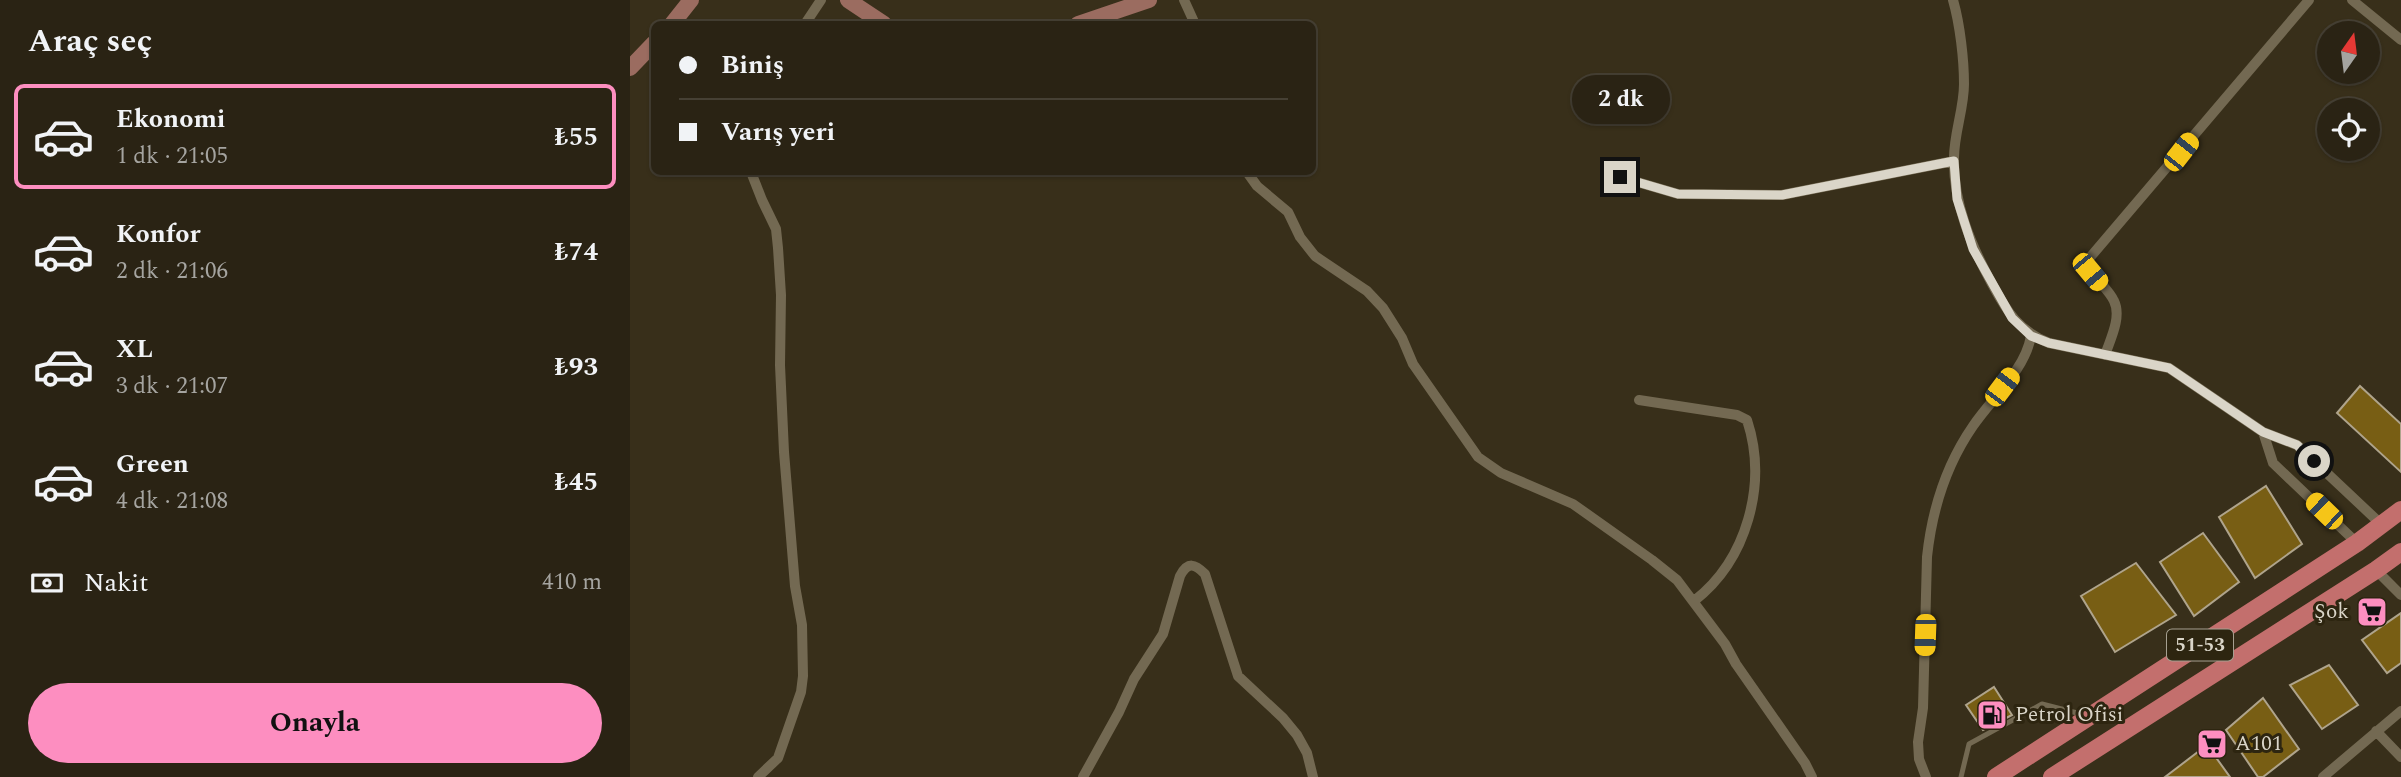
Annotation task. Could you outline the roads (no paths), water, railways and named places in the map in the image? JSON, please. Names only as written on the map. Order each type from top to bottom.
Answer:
[{"type":"main road","name":"51-53","points":[[1996,777],[2357,543],[2401,510]]},
{"type":"main road","name":"51-53","points":[[2052,777],[2401,552]]},
{"type":"street","points":[[674,21],[691,0]]},
{"type":"street","points":[[807,21],[821,0]]},
{"type":"street","points":[[848,0],[880,21]]},
{"type":"street","points":[[1087,21],[1149,0]]},
{"type":"street","points":[[1184,0],[1194,21]]},
{"type":"street","points":[[1953,0],[1964,85],[1954,161],[1957,199],[1973,249],[2012,318],[2031,336],[2049,343],[2169,368],[2263,432],[2297,445],[2382,525]]},
{"type":"street","points":[[2105,355],[2116,319],[2115,302],[2090,272],[2087,261],[2309,0]]},
{"type":"street","points":[[2352,0],[2401,40]]},
{"type":"street","points":[[630,68],[651,46]]},
{"type":"street","points":[[1620,177],[1678,194],[1782,195],[1954,161]]},
{"type":"street","points":[[752,175],[776,229],[778,248],[782,295],[780,365],[784,452],[795,586],[802,625],[803,676],[801,692],[778,758],[758,777]]},
{"type":"street","points":[[1249,175],[1257,186],[1288,212],[1300,237],[1315,257],[1367,290],[1383,308],[1402,338],[1413,364],[1478,457],[1502,473],[1573,504],[1667,571],[1694,601],[1725,643],[1736,664],[1812,777]]},
{"type":"street","points":[[1926,777],[1919,759],[1918,742],[1923,708],[1927,557],[1937,502],[1956,453],[1973,425],[2022,359],[2031,336]]},
{"type":"street","points":[[1639,400],[1737,415],[1747,420],[1751,432],[1755,475],[1753,505],[1748,524],[1725,570],[1711,588],[1694,601]]},
{"type":"street","points":[[2263,432],[2273,463],[2357,543]]},
{"type":"street","points":[[1083,777],[1134,679],[1163,634],[1170,619],[1180,576],[1184,568],[1190,565],[1197,566],[1206,574],[1238,676],[1283,718],[1297,735],[1307,752],[1313,777]]},
{"type":"street","points":[[2376,570],[2401,595]]},
{"type":"street","points":[[2323,777],[2401,711]]},
{"type":"street","points":[[2376,731],[2401,757]]},
{"type":"lane","points":[[1961,777],[1969,744],[2042,704],[2092,716]]},
{"type":"place","name":"Şok","points":[[2372,612]]},
{"type":"place","name":"Petrol Ofisi","points":[[1992,715]]},
{"type":"place","name":"A101","points":[[2212,744]]}]
